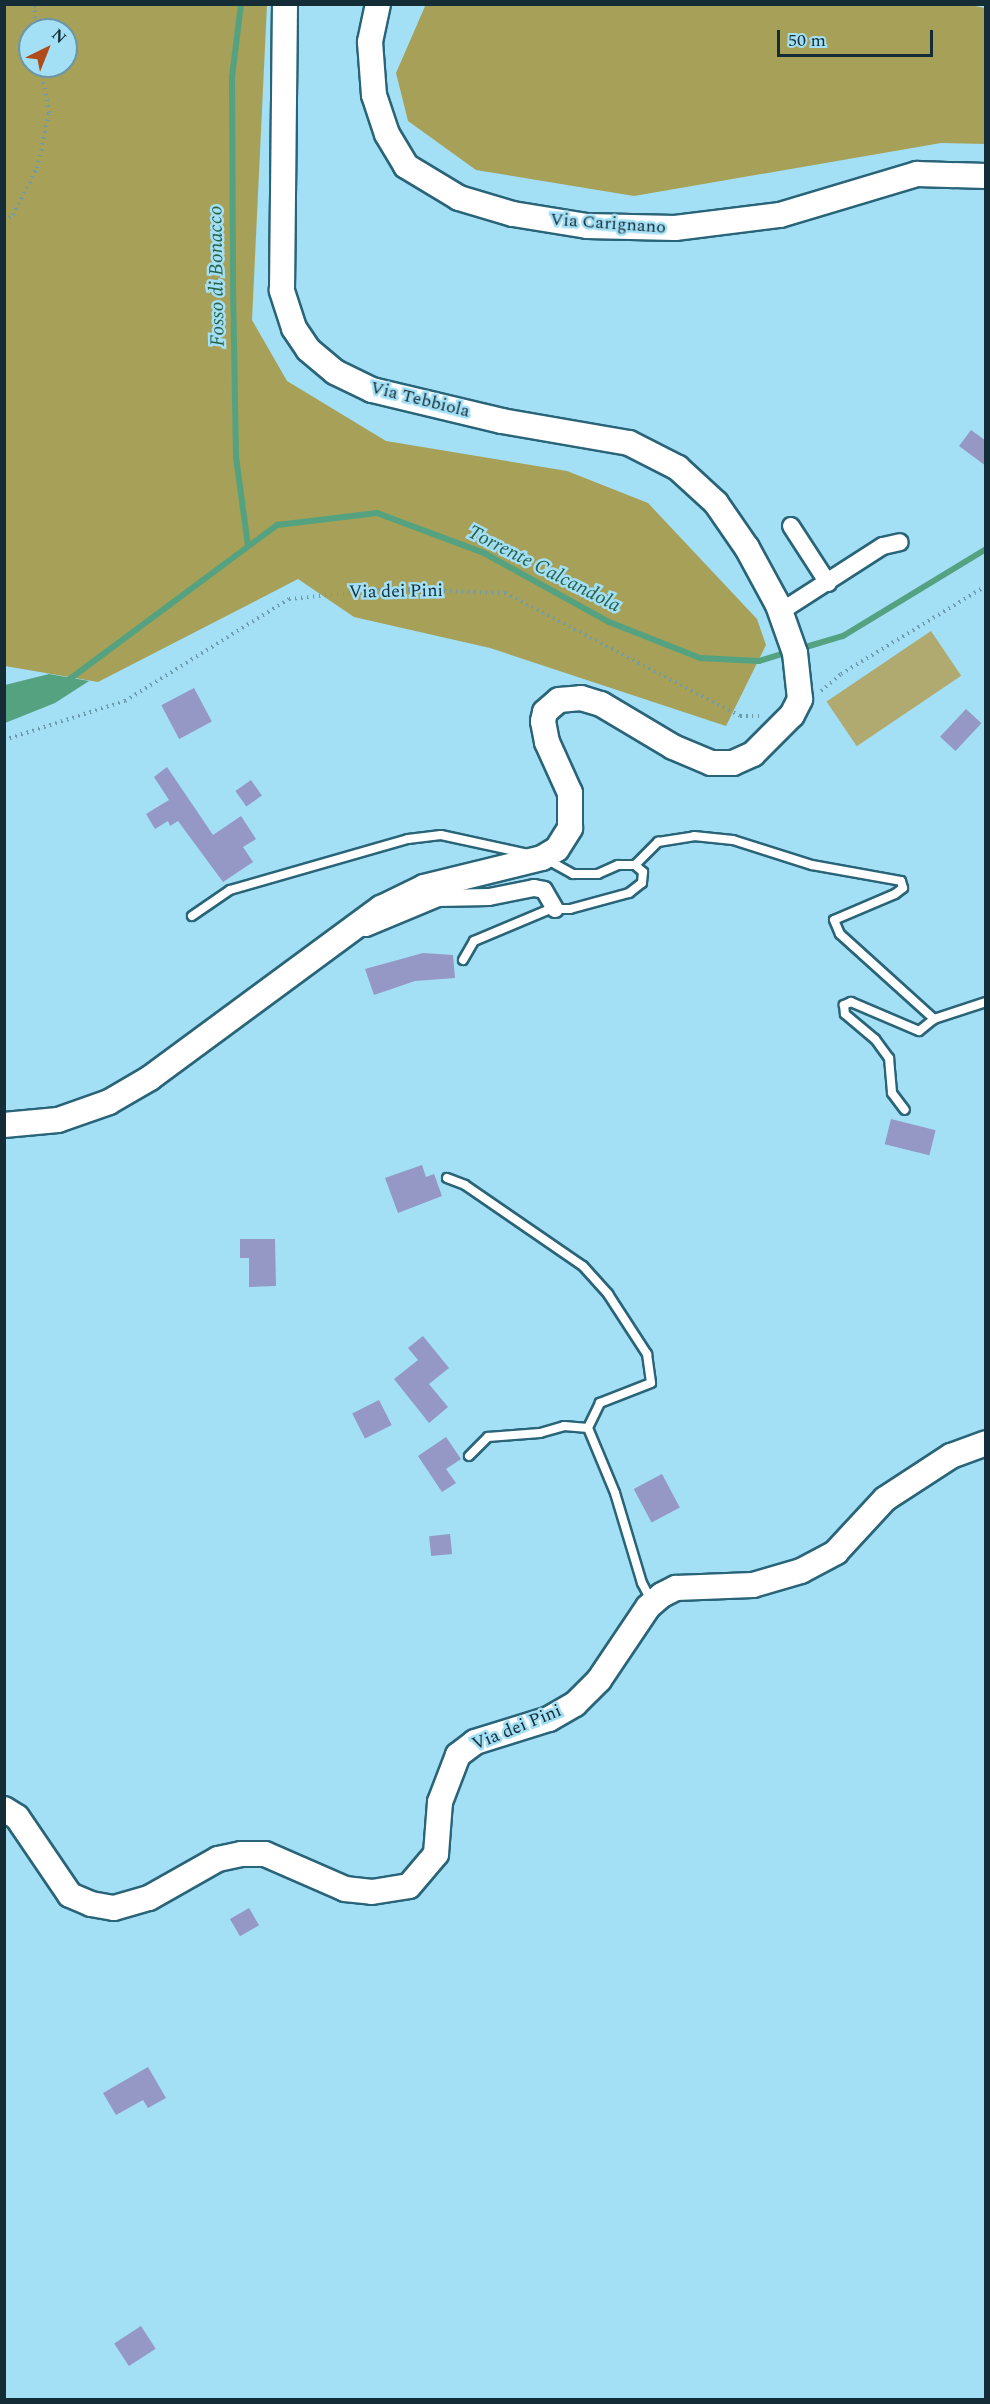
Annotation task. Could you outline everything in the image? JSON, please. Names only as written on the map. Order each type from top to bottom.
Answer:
[{"type":"main road","name":"Via Tebbiola","points":[[285,4],[282,290],[294,328],[308,349],[335,372],[372,390],[502,421],[628,443],[678,468],[716,503],[747,548],[779,609],[795,653],[802,690],[792,715]]},
{"type":"main road","name":"Via Carignano","points":[[378,4],[370,42],[374,95],[387,135],[406,166],[459,198],[513,214],[587,226],[675,228],[780,215],[917,174],[986,176]]},
{"type":"main road","points":[[4,1125],[58,1120],[109,1102],[150,1078],[381,908],[424,887],[542,858],[565,840],[572,818],[570,792],[547,742],[543,721],[545,712],[559,700],[581,698],[601,704],[673,747],[711,763],[733,763],[753,754],[792,715]]},
{"type":"main road","name":"Via dei Pini","points":[[4,1809],[17,1817],[70,1895],[91,1904],[114,1908],[149,1898],[218,1859],[241,1854],[265,1854],[345,1889],[372,1893],[409,1886],[436,1854],[440,1802],[458,1755],[475,1742],[549,1719],[575,1704],[599,1680],[653,1603],[676,1588],[753,1585],[801,1571],[836,1552],[885,1499],[951,1456],[986,1443]]},
{"type":"street","points":[[791,526],[828,583]]},
{"type":"street","points":[[779,609],[828,583],[883,546],[900,542]]},
{"type":"street","points":[[337,939],[438,898],[489,897],[534,888],[544,890],[555,909]]},
{"type":"lane","points":[[192,916],[230,890],[408,839],[441,835],[542,858],[573,874],[598,874],[618,865],[635,865],[643,872],[642,883],[629,893],[570,909],[555,909],[474,941],[463,960]]},
{"type":"lane","points":[[635,865],[658,843],[694,836],[733,840],[812,865],[901,881],[903,888],[895,894],[834,920],[840,934],[934,1019]]},
{"type":"lane","points":[[906,1110],[892,1093],[889,1058],[874,1039],[845,1014],[844,1005],[851,1002],[920,1031],[934,1019],[986,1002]]},
{"type":"lane","points":[[447,1178],[583,1266],[608,1294],[647,1354],[651,1383],[600,1403],[588,1428],[615,1493],[642,1583],[653,1603]]},
{"type":"lane","points":[[469,1456],[489,1437],[540,1433],[564,1426],[588,1428]]},
{"type":"path","points":[[35,18],[34,7],[38,4]]},
{"type":"path","points":[[4,221],[13,215],[37,168],[50,113],[43,78]]},
{"type":"path","points":[[841,674],[986,586]]},
{"type":"path","name":"Via dei Pini","points":[[4,740],[125,701],[289,599],[384,589],[505,593],[740,716],[792,715]]},
{"type":"shaded area","points":[[426,4],[965,4],[985,8],[985,144],[941,143],[634,196],[476,170],[408,121],[396,73]]},
{"type":"shaded area","points":[[4,5],[267,5],[252,320],[287,381],[386,441],[567,471],[648,503],[757,619],[766,645],[726,726],[490,648],[354,617],[298,579],[98,682],[5,666]]},
{"type":"shaded area","points":[[931,631],[961,676],[857,746],[827,701]]},
{"type":"shaded area","points":[[49,674],[89,681],[55,703],[5,723],[5,685]]},
{"type":"building","points":[[971,430],[986,441],[986,466],[959,446]]},
{"type":"building","points":[[194,688],[212,722],[179,739],[161,705]]},
{"type":"building","points":[[966,709],[981,723],[955,751],[940,737]]},
{"type":"building","points":[[167,767],[213,835],[241,816],[256,839],[243,847],[253,862],[223,882],[178,821],[170,826],[168,821],[155,829],[146,814],[169,800],[154,777]]},
{"type":"building","points":[[251,780],[262,796],[246,806],[235,791]]},
{"type":"building","points":[[423,953],[453,955],[455,978],[415,981],[374,995],[365,969]]},
{"type":"building","points":[[891,1119],[936,1130],[929,1155],[885,1144]]},
{"type":"building","points":[[422,1165],[426,1177],[434,1174],[442,1196],[398,1213],[385,1178]]},
{"type":"building","points":[[240,1239],[275,1239],[276,1286],[249,1287],[249,1258],[240,1258]]},
{"type":"building","points":[[423,1336],[449,1368],[429,1384],[448,1407],[429,1423],[394,1379],[418,1360],[408,1348]]},
{"type":"building","points":[[379,1400],[392,1425],[365,1439],[352,1414]]},
{"type":"building","points":[[446,1437],[461,1459],[446,1469],[456,1483],[442,1492],[418,1456]]},
{"type":"building","points":[[662,1474],[680,1508],[652,1523],[634,1489]]},
{"type":"building","points":[[450,1534],[452,1554],[431,1556],[429,1536]]},
{"type":"building","points":[[249,1908],[259,1925],[240,1936],[230,1919]]},
{"type":"building","points":[[148,2067],[166,2098],[148,2108],[143,2100],[116,2115],[103,2093]]},
{"type":"building","points":[[141,2326],[156,2349],[129,2366],[114,2343]]},
{"type":"waterway","name":"Fosso di Bonacco","points":[[241,4],[232,77],[233,285],[236,457],[248,546]]},
{"type":"waterway","name":"Torrente Calcandola","points":[[67,681],[277,525],[377,513],[484,553],[609,622],[700,658],[759,661],[789,652]]},
{"type":"waterway","name":"Torrente Calcandola","points":[[799,649],[843,636],[986,549]]}]
